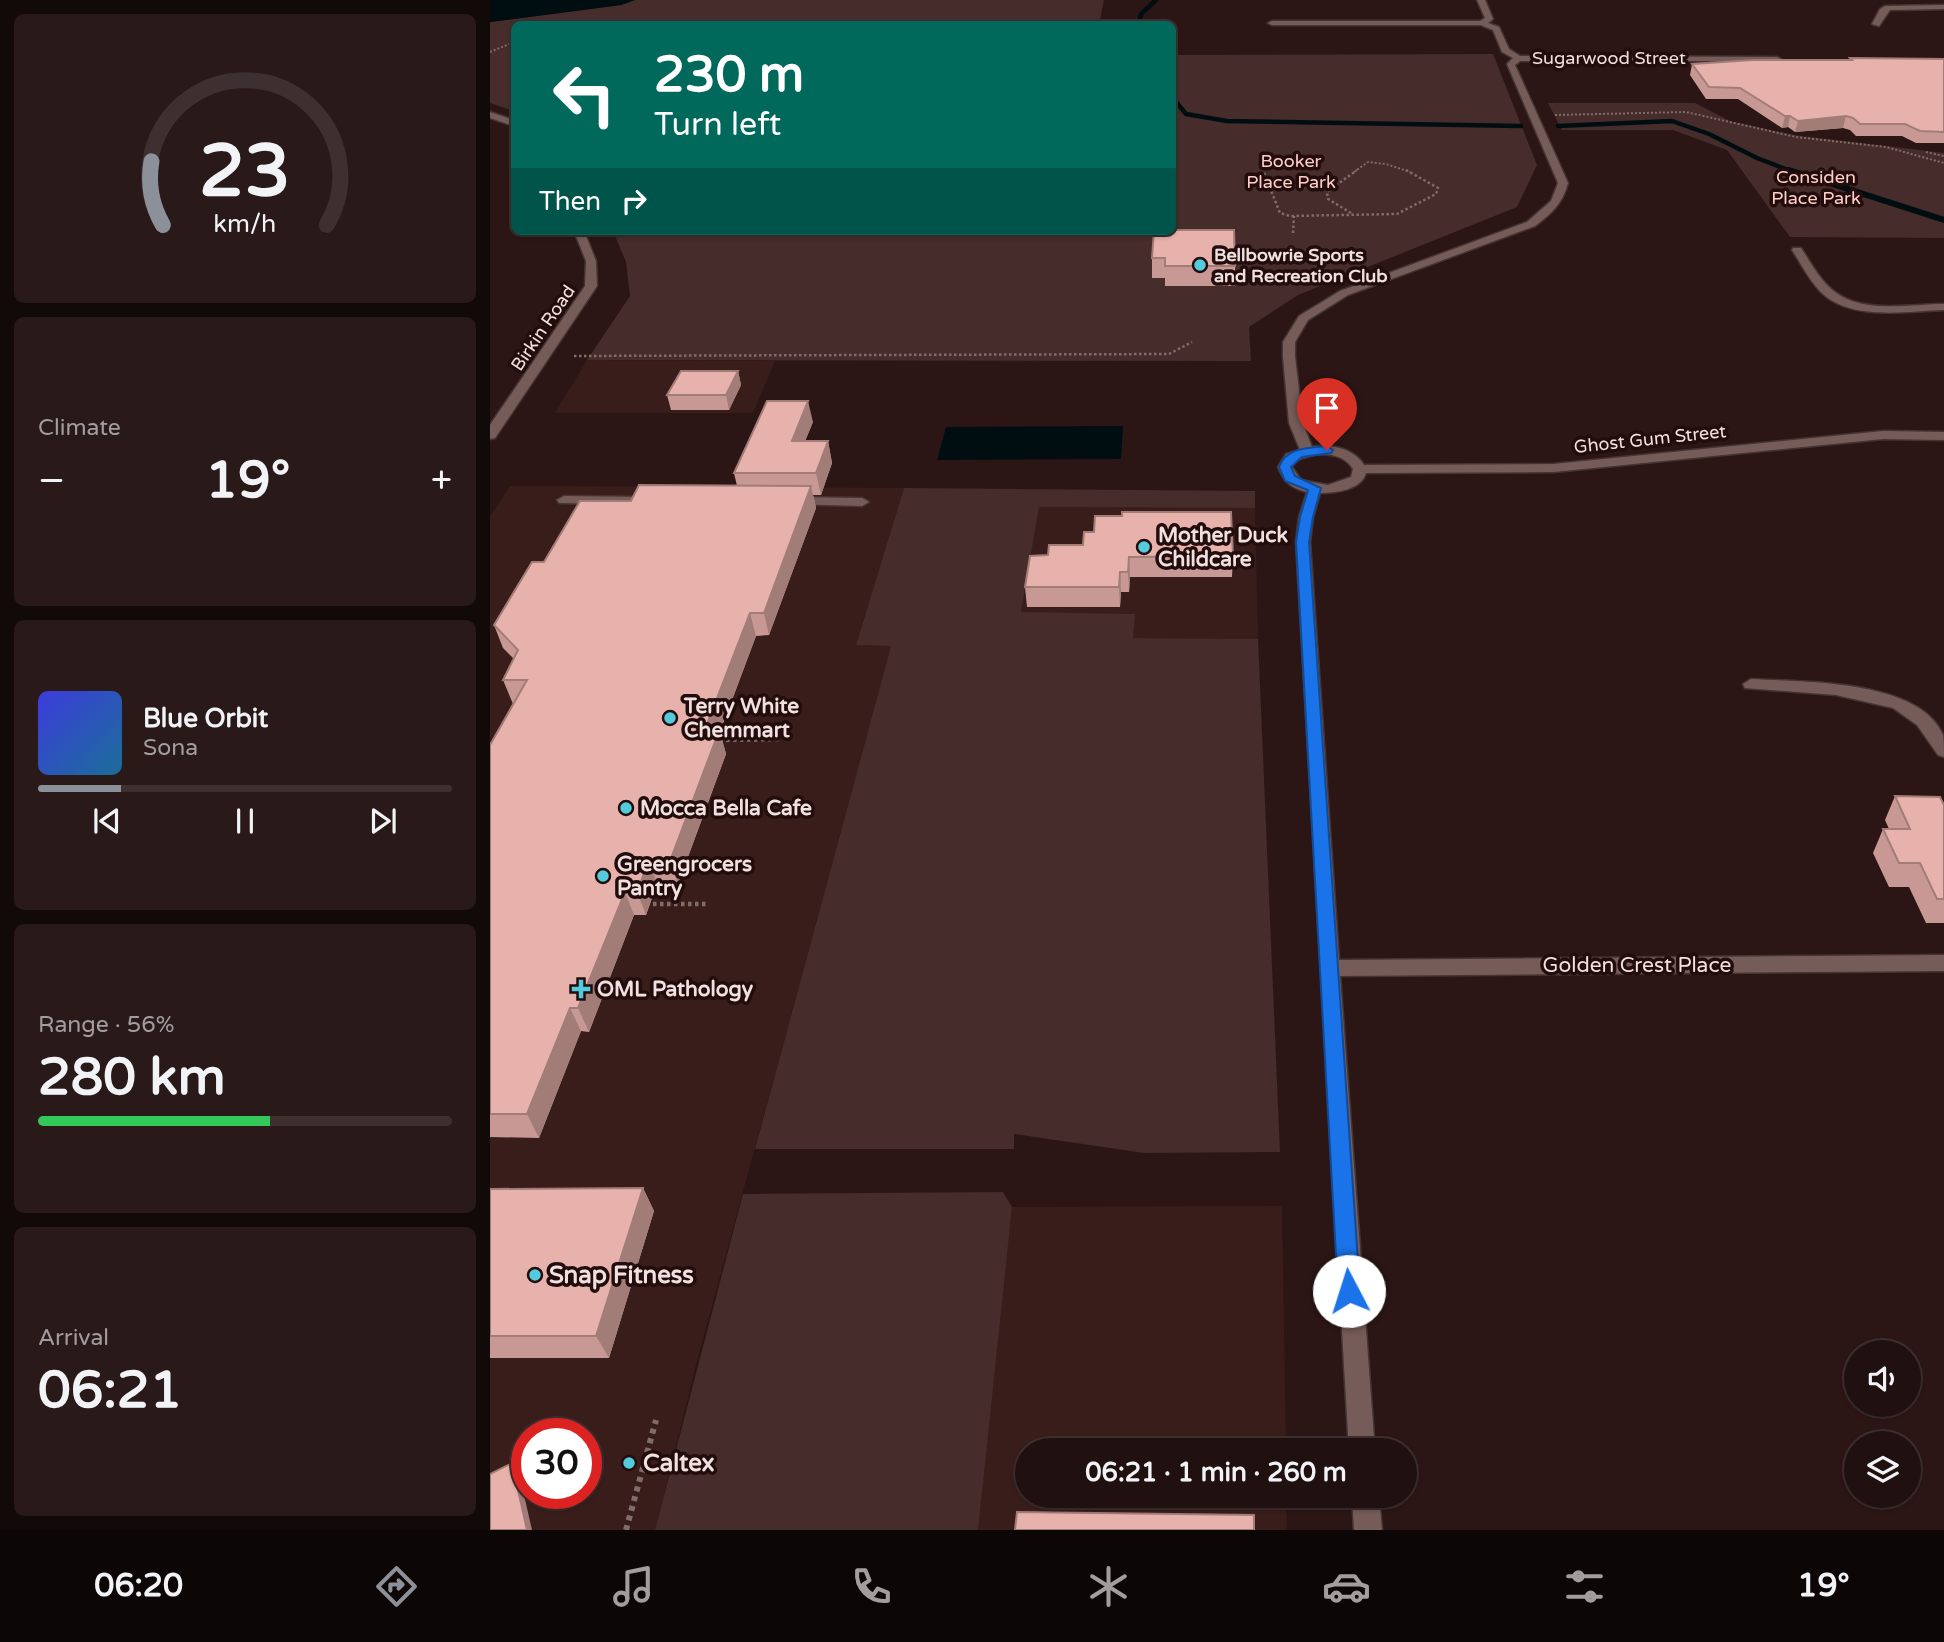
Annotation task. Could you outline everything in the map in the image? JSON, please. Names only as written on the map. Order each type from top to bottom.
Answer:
[{"type":"street","points":[[1481,0],[1489,19],[1482,23]]},
{"type":"street","points":[[1876,24],[1883,10],[1888,8],[1944,7]]},
{"type":"street","points":[[1272,23],[1482,23],[1496,29],[1505,50],[1518,58]]},
{"type":"street","name":"Sugarwood Street","points":[[1307,451],[1296,423],[1289,357],[1289,342],[1303,318],[1344,293],[1531,225],[1552,208],[1560,195],[1563,183],[1511,64],[1518,58],[1777,59]]},
{"type":"street","points":[[490,115],[510,122]]},
{"type":"street","points":[[490,124],[510,122]]},
{"type":"street","name":"Birkin Road","points":[[490,435],[591,286],[591,261],[581,235]]},
{"type":"street","points":[[1797,250],[1831,295],[1848,303],[1872,307],[1944,307]]},
{"type":"street","name":"Ghost Gum Street","points":[[1360,468],[1554,468],[1883,435],[1944,436]]},
{"type":"street","points":[[1327,450],[1346,454],[1358,463],[1360,468],[1357,479],[1335,488],[1315,488],[1296,483],[1286,473],[1286,462],[1291,457],[1307,451],[1327,450]]},
{"type":"street","points":[[1315,488],[1306,517],[1303,542],[1331,968],[1341,1184],[1361,1438]]},
{"type":"street","points":[[564,500],[673,501]]},
{"type":"street","points":[[781,501],[862,502]]},
{"type":"street","points":[[1751,684],[1885,697],[1914,712],[1933,731],[1944,751]]},
{"type":"street","name":"Golden Crest Place","points":[[1331,968],[1944,963]]},
{"type":"street","points":[[1367,1508],[1368,1530]]},
{"type":"path","points":[[490,52],[511,43]]},
{"type":"path","points":[[1532,115],[1686,112],[1796,137],[1886,146],[1944,163]]},
{"type":"path","points":[[1926,152],[1944,156]]},
{"type":"path","points":[[1264,173],[1280,213],[1294,216],[1397,214],[1436,194],[1438,188],[1413,174],[1402,172],[1396,166],[1368,162],[1327,192],[1328,199],[1351,214]]},
{"type":"path","points":[[1293,233],[1294,216]]},
{"type":"path","points":[[573,356],[1169,354],[1192,342]]},
{"type":"path","points":[[717,740],[781,739]]},
{"type":"path","points":[[637,904],[708,904]]},
{"type":"path","points":[[626,1530],[656,1420]]},
{"type":"shaded area","points":[[490,0],[635,0],[621,5],[490,22]]},
{"type":"shaded area","points":[[587,360],[775,361],[753,413],[555,413]]},
{"type":"shaded area","points":[[1123,426],[1121,459],[937,460],[946,427]]},
{"type":"shaded area","points":[[510,486],[904,488],[856,645],[891,646],[696,1365],[655,1530],[490,1530],[490,517]]},
{"type":"shaded area","name":"Mother Duck Childcare","points":[[1039,507],[1255,508],[1258,639],[1133,638],[1134,614],[1020,613]]},
{"type":"shaded area","points":[[1282,1206],[1286,1438],[1015,1438],[1015,1508],[1286,1508],[1287,1530],[975,1530],[1012,1207]]},
{"type":"green space","points":[[635,0],[1104,0],[1100,21],[511,21],[511,110],[490,103],[490,22],[621,5]]},
{"type":"green space","name":"Booker Place Park","points":[[1493,54],[1537,165],[1517,207],[1298,295],[1249,327],[1251,361],[587,360],[630,296],[626,262],[615,235],[1176,235],[1176,55]]},
{"type":"green space","name":"Considen Place Park","points":[[1548,103],[1695,103],[1730,121],[1794,135],[1944,153],[1944,238],[1790,237],[1727,150],[1673,130],[1562,130]]},
{"type":"green space","points":[[904,488],[1255,491],[1255,508],[1039,507],[1021,612],[1135,614],[1133,638],[1258,639],[1280,1152],[1144,1153],[1014,1134],[1014,1149],[755,1149],[891,646],[856,645]]},
{"type":"green space","points":[[1003,1192],[1012,1207],[978,1530],[655,1530],[743,1194]]},
{"type":"building","points":[[1850,58],[1944,59],[1944,132],[1920,131],[1905,124],[1860,124],[1846,116],[1798,121],[1740,88],[1709,87],[1692,64],[1753,60],[1852,60]]},
{"type":"building","points":[[1176,230],[1234,230],[1235,266],[1165,266],[1165,258],[1152,258],[1154,235],[1176,235]]},
{"type":"building","points":[[681,371],[738,371],[726,395],[667,395]]},
{"type":"building","points":[[767,401],[808,401],[792,441],[828,441],[816,473],[734,473]]},
{"type":"building","points":[[639,485],[811,486],[764,613],[750,613],[707,724],[716,724],[714,731],[719,731],[670,861],[649,860],[637,892],[625,892],[578,1008],[570,1008],[527,1114],[490,1114],[490,745],[527,680],[503,680],[518,650],[494,625],[532,562],[544,562],[580,501],[631,501]]},
{"type":"building","points":[[1122,512],[1231,512],[1233,556],[1129,557],[1128,572],[1120,572],[1119,587],[1025,587],[1030,556],[1048,555],[1049,545],[1083,545],[1084,532],[1094,532],[1095,516],[1122,516]]},
{"type":"building","points":[[1895,796],[1940,797],[1944,805],[1944,899],[1937,899],[1920,863],[1899,863],[1883,829],[1910,829]]},
{"type":"building","points":[[643,1188],[596,1336],[490,1336],[490,1189]]},
{"type":"building","points":[[511,1464],[511,1509],[522,1509],[527,1530],[490,1530],[490,1474]]},
{"type":"building","points":[[1017,1512],[1254,1515],[1254,1530],[1015,1530]]},
{"type":"waterway","points":[[1140,21],[1141,14],[1156,0]]},
{"type":"waterway","points":[[1176,102],[1186,114],[1227,121],[1521,126]]},
{"type":"waterway","points":[[1558,126],[1672,121],[1709,134],[1793,172]]},
{"type":"waterway","points":[[1789,170],[1944,220]]},
{"type":"place","name":"Bellbowrie Sports and Recreation Club","points":[[1200,265]]},
{"type":"place","name":"Mother Duck Childcare","points":[[1144,547]]},
{"type":"place","name":"Terry White Chemmart","points":[[670,718]]},
{"type":"place","name":"Mocca Bella Cafe","points":[[626,808]]},
{"type":"place","name":"Greengrocers Pantry","points":[[603,876]]},
{"type":"place","name":"OML Pathology","points":[[581,989]]},
{"type":"place","name":"Snap Fitness","points":[[535,1275]]},
{"type":"place","name":"Caltex","points":[[629,1463]]},
{"type":"route","points":[[1327,450],[1298,453],[1286,462],[1285,467],[1286,473],[1296,483],[1315,488],[1306,517],[1303,542],[1349,1291]]}]
